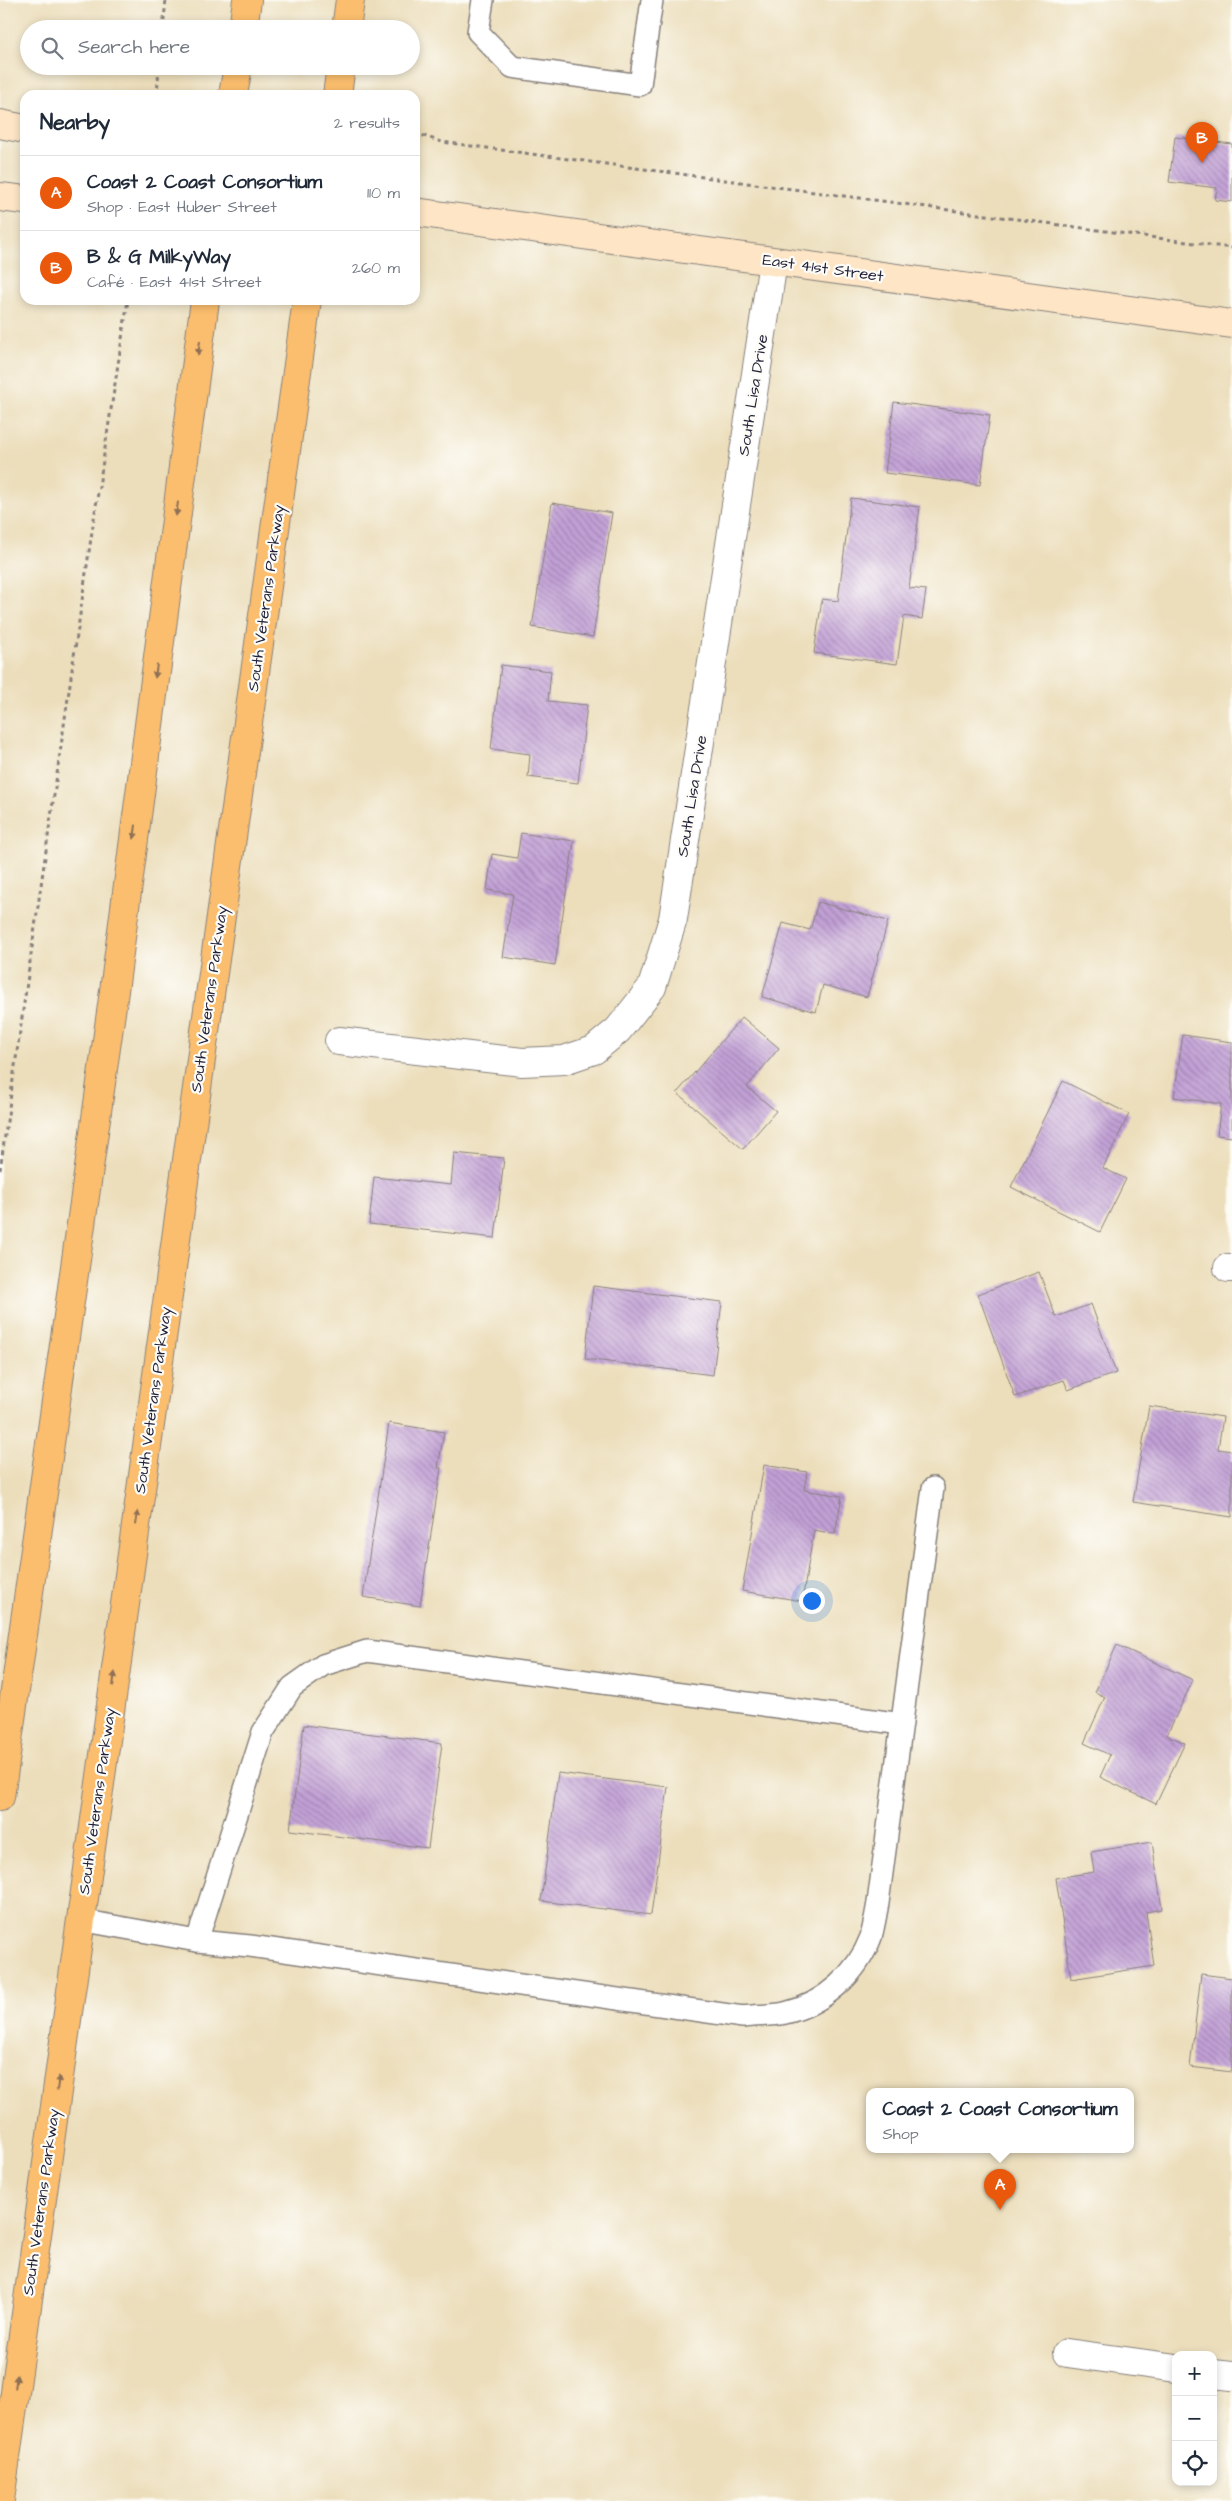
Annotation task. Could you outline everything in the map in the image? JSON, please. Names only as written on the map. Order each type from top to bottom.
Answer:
[{"type":"highway","points":[[244,20],[247,0]]},
{"type":"highway","points":[[347,20],[350,0]]},
{"type":"highway","points":[[234,90],[236,75]]},
{"type":"highway","points":[[338,90],[340,75]]},
{"type":"highway","points":[[0,1797],[114,991],[204,305]]},
{"type":"highway","name":"South Veterans Parkway","points":[[0,2500],[306,305]]},
{"type":"main road","points":[[0,124],[20,128]]},
{"type":"main road","points":[[0,197],[20,199]]},
{"type":"main road","name":"East 41st Street","points":[[420,213],[1232,324]]},
{"type":"street","name":"South Lisa Drive","points":[[339,1041],[522,1062],[564,1060],[594,1050],[618,1030],[652,987],[673,919],[773,262]]},
{"type":"street","points":[[1067,2353],[1172,2367]]},
{"type":"street","points":[[1217,2374],[1232,2376]]},
{"type":"lane","points":[[483,0],[478,32],[512,67],[640,85],[652,0]]},
{"type":"lane","points":[[80,1920],[197,1941],[250,1946],[743,2017],[785,2013],[818,2000],[840,1985],[856,1964],[870,1937],[878,1903],[933,1488]]},
{"type":"lane","points":[[197,1941],[263,1732],[292,1687],[323,1665],[367,1651],[902,1724]]},
{"type":"path","points":[[164,20],[166,0]]},
{"type":"path","points":[[157,90],[158,75]]},
{"type":"path","points":[[420,135],[442,142],[1232,248]]},
{"type":"path","points":[[0,1170],[91,538],[127,305]]},
{"type":"building","points":[[1175,137],[1232,144],[1232,202],[1215,200],[1217,188],[1169,182]]},
{"type":"building","points":[[894,402],[990,415],[980,485],[885,473]]},
{"type":"building","points":[[851,498],[920,507],[909,588],[926,590],[922,619],[904,616],[897,664],[814,653],[822,599],[838,601]]},
{"type":"building","points":[[552,503],[612,513],[593,637],[532,627]]},
{"type":"building","points":[[501,665],[551,671],[548,701],[587,705],[578,783],[528,777],[530,754],[491,749]]},
{"type":"building","points":[[521,833],[574,841],[555,965],[503,957],[513,894],[487,890],[492,854],[517,858]]},
{"type":"building","points":[[818,902],[888,921],[867,997],[823,985],[816,1012],[762,997],[783,923],[810,930]]},
{"type":"building","points":[[742,1017],[779,1048],[747,1087],[776,1111],[743,1149],[677,1093]]},
{"type":"building","points":[[1183,1035],[1232,1042],[1232,1137],[1217,1135],[1221,1104],[1174,1097]]},
{"type":"building","points":[[1063,1081],[1129,1114],[1103,1168],[1126,1179],[1100,1232],[1011,1187]]},
{"type":"building","points":[[454,1153],[504,1158],[495,1238],[369,1224],[374,1177],[451,1185]]},
{"type":"building","points":[[1039,1272],[1056,1317],[1091,1304],[1116,1373],[1068,1390],[1064,1380],[1015,1397],[978,1294]]},
{"type":"building","points":[[593,1286],[722,1302],[713,1375],[585,1359]]},
{"type":"building","points":[[1149,1406],[1223,1417],[1218,1449],[1232,1451],[1232,1517],[1133,1502]]},
{"type":"building","points":[[389,1423],[444,1432],[438,1468],[441,1468],[420,1606],[363,1597]]},
{"type":"building","points":[[764,1465],[807,1472],[804,1490],[842,1496],[835,1534],[814,1530],[802,1601],[742,1591]]},
{"type":"building","points":[[1117,1645],[1193,1680],[1167,1735],[1185,1743],[1156,1804],[1100,1777],[1110,1755],[1084,1743],[1105,1697],[1095,1692]]},
{"type":"building","points":[[304,1725],[442,1743],[428,1848],[290,1830]]},
{"type":"building","points":[[558,1773],[668,1787],[651,1915],[541,1901]]},
{"type":"building","points":[[1152,1842],[1162,1909],[1146,1912],[1154,1966],[1071,1979],[1056,1878],[1094,1872],[1091,1852]]},
{"type":"building","points":[[1201,1974],[1232,1978],[1232,2072],[1190,2067]]},
{"type":"place","name":"B & G MilkyWay","points":[[1202,163]]},
{"type":"place","name":"Coast 2 Coast Consortium","points":[[1000,2210]]}]
